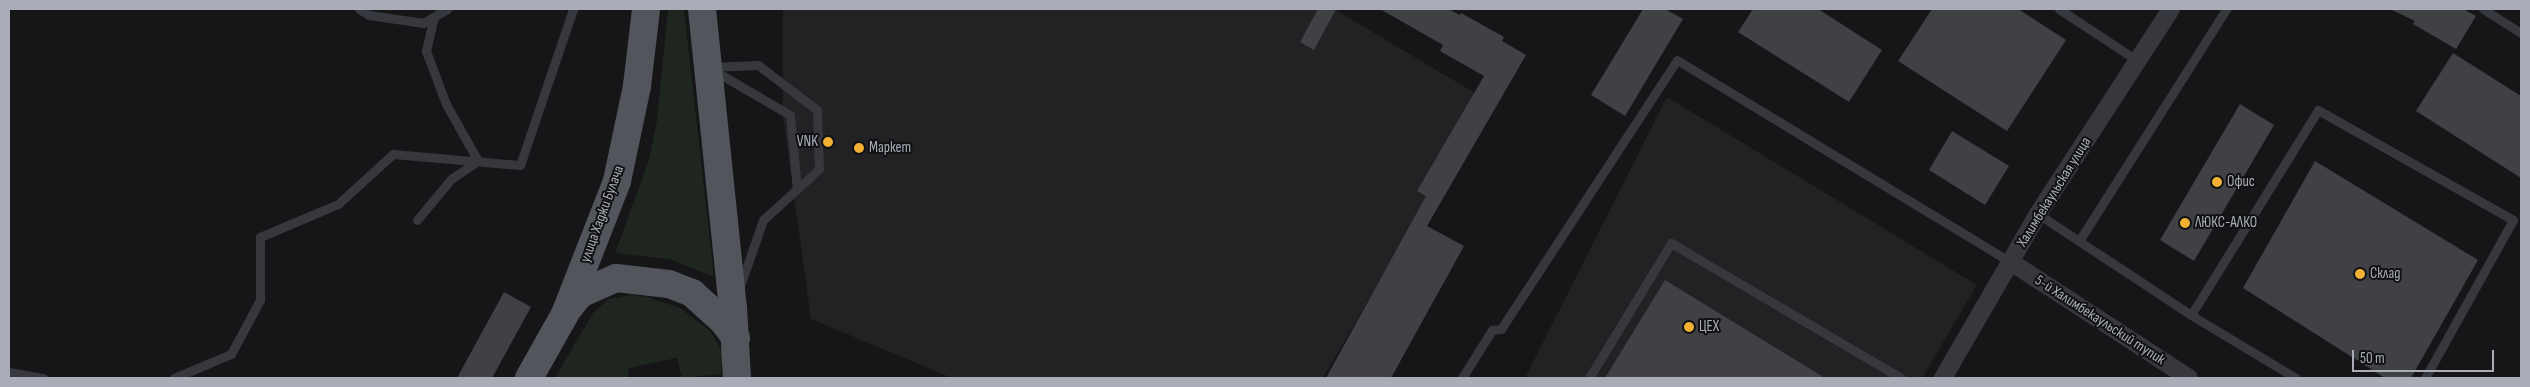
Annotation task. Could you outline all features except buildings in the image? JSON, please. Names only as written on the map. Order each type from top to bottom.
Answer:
[{"type":"main road","name":"улица Хаджи Булача","points":[[529,378],[565,314],[617,181],[638,86],[646,9]]},
{"type":"main road","points":[[702,9],[736,338],[737,378]]},
{"type":"main road","points":[[565,314],[580,294],[599,284],[616,278],[637,279],[669,284],[692,293],[722,320],[736,338]]},
{"type":"street","name":"Халимбекаульская улица","points":[[1943,378],[2038,214],[2170,9]]},
{"type":"street","name":"5-й Халимбекаульский тупик","points":[[2011,262],[2189,378]]},
{"type":"lane","points":[[359,9],[369,15],[423,23],[447,9]]},
{"type":"lane","points":[[174,378],[231,354],[260,300],[260,237],[338,204],[393,154],[520,165],[573,9]]},
{"type":"lane","points":[[2059,9],[2138,61]]},
{"type":"lane","points":[[2079,241],[2226,9]]},
{"type":"lane","points":[[2483,9],[2521,33]]},
{"type":"lane","points":[[434,16],[426,51],[446,104],[478,161]]},
{"type":"lane","points":[[1462,378],[1492,330],[1501,329],[1677,60],[2011,262]]},
{"type":"lane","points":[[708,67],[758,65],[818,110],[819,169],[763,220],[733,307]]},
{"type":"lane","points":[[708,67],[790,115],[796,189]]},
{"type":"lane","points":[[2191,315],[2318,110],[2513,220],[2425,378]]},
{"type":"lane","points":[[417,220],[451,179],[478,161]]},
{"type":"lane","points":[[2038,214],[2191,315],[2296,378]]},
{"type":"lane","points":[[1589,378],[1671,242],[1901,378]]},
{"type":"lane","points":[[9,372],[43,378]]},
{"type":"shaded area","points":[[668,9],[684,9],[714,277],[669,259],[615,253],[649,160],[657,120]]},
{"type":"shaded area","points":[[783,9],[1334,9],[1485,99],[1323,378],[952,378],[811,319],[783,116]]},
{"type":"shaded area","points":[[1667,97],[1977,285],[1922,378],[1525,378]]},
{"type":"shaded area","points":[[631,295],[647,297],[680,308],[710,331],[723,353],[721,374],[682,378],[677,358],[628,368],[629,378],[555,378],[593,313],[609,299]]},
{"type":"place","name":"VNK","points":[[828,142]]},
{"type":"place","name":"Маркет","points":[[859,148]]},
{"type":"place","name":"Офис","points":[[2217,182]]},
{"type":"place","name":"ЛЮКС-АЛКО","points":[[2185,223]]},
{"type":"place","name":"Склад","points":[[2360,274]]},
{"type":"place","name":"ЦЕХ","points":[[1689,327]]}]
